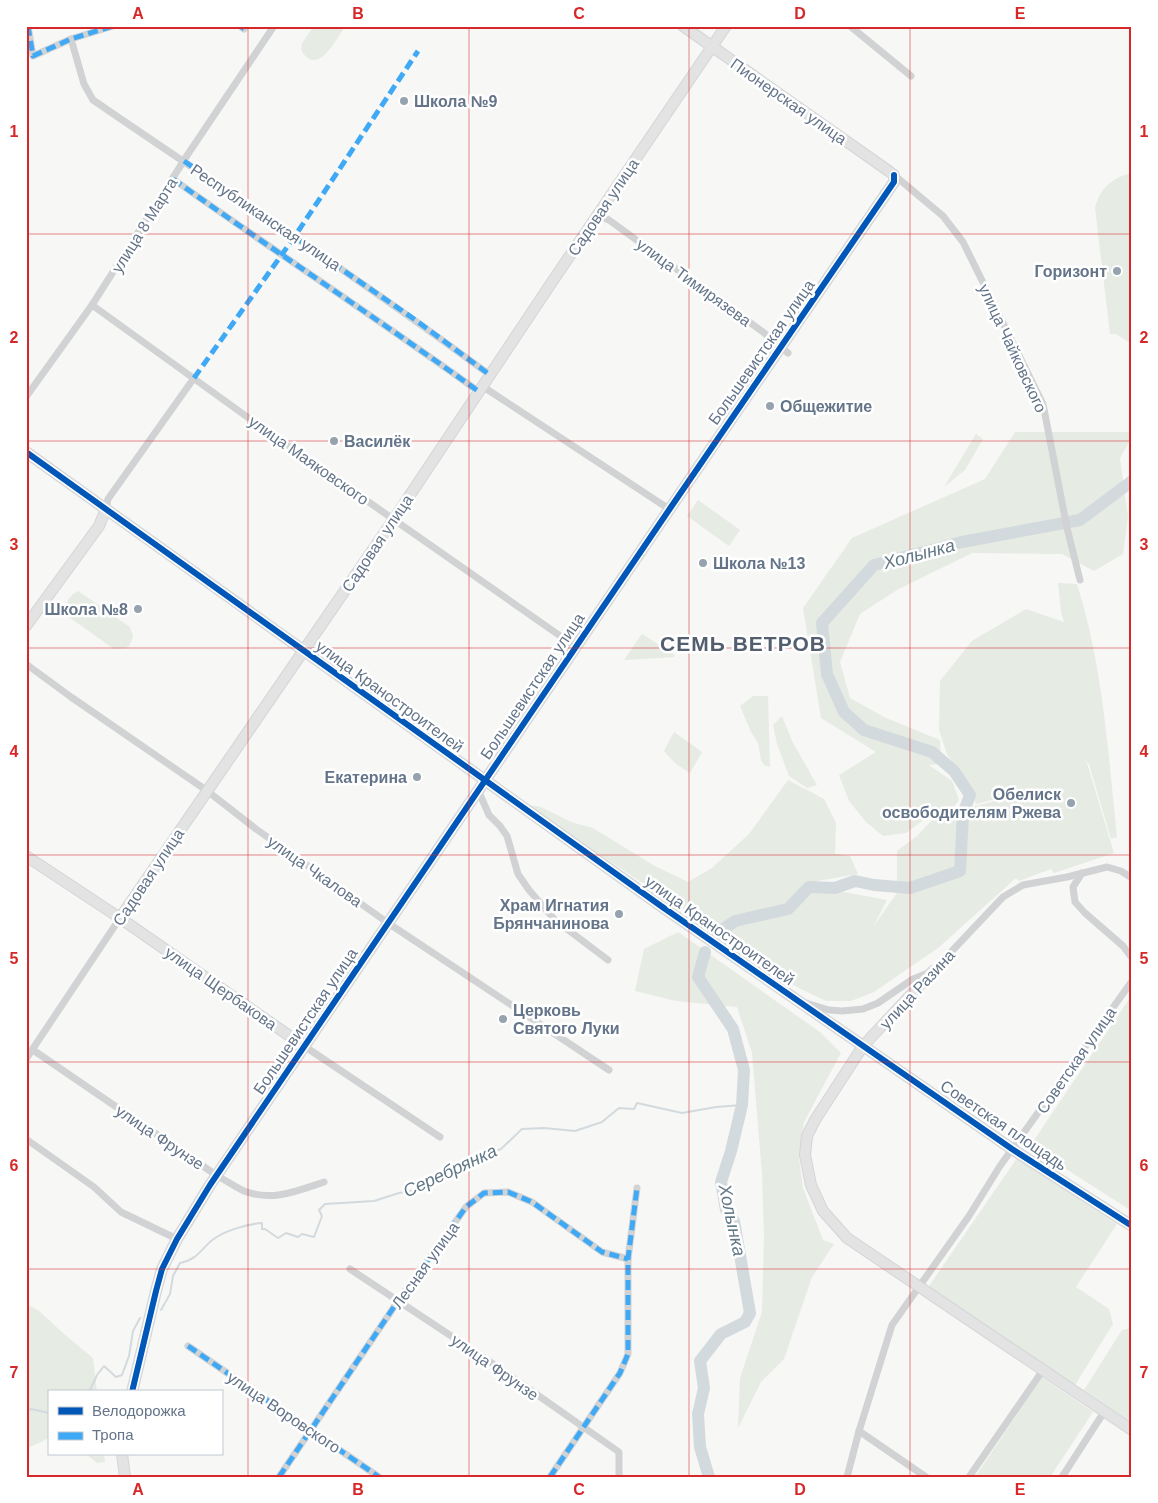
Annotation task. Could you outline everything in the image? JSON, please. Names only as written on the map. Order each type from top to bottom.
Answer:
[{"type":"street","points":[[28,26],[32,56],[102,27],[113,26]]},
{"type":"street","name":"улица 8 Марта","points":[[26,397],[92,305],[184,161],[274,26]]},
{"type":"street","name":"Пионерская улица","points":[[683,26],[894,175]]},
{"type":"street","name":"Садовая улица","points":[[26,1059],[206,790],[394,519],[726,26]]},
{"type":"street","points":[[850,26],[911,76]]},
{"type":"street","name":"Республиканская улица","points":[[71,39],[84,84],[93,100],[414,319],[490,375]]},
{"type":"street","name":"Большевистская улица","points":[[132,1390],[162,1269],[177,1239],[216,1175],[669,509],[784,350],[894,182],[894,175]]},
{"type":"street","name":"улица Чайковского","points":[[894,175],[943,216],[963,242],[1043,404],[1080,580]]},
{"type":"street","name":"Республиканская улица","points":[[173,179],[262,242],[480,389],[669,509]]},
{"type":"street","name":"улица Тимирязева","points":[[598,215],[610,220],[763,332],[784,350]]},
{"type":"street","name":"улица Маяковского","points":[[92,305],[576,647]]},
{"type":"street","points":[[26,626],[99,526],[108,499],[194,378]]},
{"type":"street","name":"улица Краностроителей","points":[[26,452],[661,906],[863,1046]]},
{"type":"street","name":"улица Чкалова","points":[[26,664],[206,790],[256,829],[388,922],[609,1070]]},
{"type":"street","points":[[478,790],[489,815],[507,836],[518,874],[529,890],[555,920],[608,960]]},
{"type":"street","name":"улица Щербакова","points":[[26,856],[440,1137]]},
{"type":"street","name":"улица Разина","points":[[920,1288],[847,1238],[822,1211],[811,1185],[805,1155],[808,1136],[815,1120],[863,1046],[1003,897],[1023,885],[1107,867],[1121,871],[1132,878]]},
{"type":"street","points":[[1082,873],[1073,887],[1075,902],[1085,914],[1123,946],[1132,958]]},
{"type":"street","points":[[786,993],[810,1005],[829,1010],[850,1011],[862,1009],[888,998],[913,979],[933,971]]},
{"type":"street","name":"Советская улица","points":[[847,1477],[859,1431],[892,1325],[920,1288],[1012,1149],[1132,981]]},
{"type":"street","name":"Советская площадь","points":[[863,1046],[1012,1149],[1132,1226]]},
{"type":"street","name":"улица Фрунзе","points":[[33,1050],[216,1175],[244,1190],[262,1196],[284,1195],[324,1182]]},
{"type":"street","points":[[26,1139],[94,1187],[121,1212],[177,1239]]},
{"type":"street","points":[[550,1477],[620,1373],[628,1354],[628,1259],[637,1188]]},
{"type":"street","name":"Лесная улица","points":[[279,1477],[398,1301],[466,1207],[484,1192],[508,1192],[532,1202],[602,1252],[628,1259]]},
{"type":"street","name":"улица Фрунзе","points":[[350,1269],[486,1359],[619,1452],[619,1477]]},
{"type":"street","points":[[920,1288],[1132,1430]]},
{"type":"street","name":"улица Воровского","points":[[188,1346],[379,1477]]},
{"type":"street","points":[[969,1477],[1043,1370]]},
{"type":"street","points":[[1062,1477],[1104,1412]]},
{"type":"street","points":[[859,1431],[926,1477]]},
{"type":"street","points":[[122,1456],[125,1477]]},
{"type":"shaded area","points":[[314,26],[345,26],[326,54],[313,60],[307,58],[301,50],[302,43]]},
{"type":"shaded area","name":"Горизонт","points":[[1132,173],[1132,344],[1116,334],[1110,334],[1095,208],[1100,195],[1108,185],[1118,178]]},
{"type":"shaded area","points":[[1015,432],[1132,432],[1132,437],[1120,458],[1128,517],[1123,554],[1094,571],[1062,554],[972,553],[897,590],[860,614],[840,662],[850,698],[886,718],[940,740],[941,764],[929,765],[952,781],[959,800],[949,813],[1006,798],[1007,796],[976,804],[971,790],[947,754],[939,730],[940,681],[972,641],[1026,609],[1064,622],[1058,583],[1077,584],[1086,615],[1099,678],[1117,837],[1111,839],[1089,764],[1084,759],[1087,763],[1114,853],[1054,873],[1051,869],[1019,881],[1016,878],[938,948],[874,992],[851,1001],[826,1001],[776,975],[732,942],[523,804],[541,807],[571,822],[593,828],[653,865],[688,882],[712,868],[749,834],[788,780],[824,799],[836,823],[835,854],[850,856],[858,874],[817,881],[792,897],[786,913],[810,891],[844,892],[887,900],[873,927],[897,893],[897,851],[917,836],[935,817],[945,814],[929,816],[906,833],[883,836],[866,822],[849,801],[839,775],[876,752],[821,718],[803,608],[852,538],[985,479]]},
{"type":"shaded area","points":[[976,434],[983,439],[965,470],[944,487]]},
{"type":"shaded area","points":[[698,500],[740,530],[729,546],[687,516]]},
{"type":"shaded area","points":[[78,591],[130,627],[133,636],[130,645],[126,648],[114,649],[69,617],[66,609],[67,602]]},
{"type":"shaded area","points":[[642,634],[675,655],[674,657],[624,660]]},
{"type":"shaded area","points":[[753,696],[768,696],[770,767],[764,765],[761,760],[758,743],[740,706]]},
{"type":"shaded area","points":[[782,716],[792,741],[817,785],[807,788],[789,776],[777,744],[773,725]]},
{"type":"shaded area","points":[[674,732],[702,752],[690,773],[676,764],[664,751]]},
{"type":"shaded area","points":[[678,932],[820,1032],[841,1053],[804,1122],[799,1158],[803,1188],[823,1240],[834,1244],[812,1277],[784,1359],[761,1382],[738,1428],[740,1378],[762,1312],[764,1237],[762,1174],[752,1053],[737,1007],[676,1001],[635,991],[644,949]]},
{"type":"shaded area","points":[[1132,995],[1132,1211],[1030,1146]]},
{"type":"shaded area","points":[[1017,1158],[1117,1224],[1076,1287],[1109,1309],[1113,1324],[1075,1385],[927,1289]]},
{"type":"shaded area","points":[[26,1304],[38,1310],[93,1358],[97,1390],[48,1390],[48,1438],[26,1449]]},
{"type":"shaded area","points":[[1132,1328],[1132,1423],[1084,1390],[1122,1330]]},
{"type":"shaded area","points":[[1042,1377],[1093,1412],[1050,1477],[975,1477]]},
{"type":"shaded area","points":[[88,1456],[104,1456],[105,1462],[97,1463]]},
{"type":"waterway","name":"Холынка","points":[[719,932],[735,921],[788,909],[809,887],[835,888],[855,881],[874,885],[910,888],[960,871],[963,814],[970,795],[954,771],[932,752],[864,730],[844,712],[827,674],[822,623],[874,565],[962,542],[1080,520],[1132,481]]},
{"type":"waterway","name":"Холынка","points":[[705,952],[698,977],[733,1029],[744,1070],[742,1105],[721,1182],[726,1210],[734,1221],[750,1313],[745,1322],[721,1334],[700,1361],[704,1388],[698,1414],[700,1447],[709,1477]]},
{"type":"waterway","name":"Серебрянка","points":[[161,1310],[170,1294],[173,1276],[180,1263],[201,1252],[216,1237],[235,1229],[262,1223],[262,1229],[278,1238],[286,1233],[298,1237],[302,1234],[314,1237],[322,1216],[319,1210],[325,1204],[374,1201],[399,1193],[417,1190],[475,1159],[501,1149],[522,1129],[544,1128],[575,1131],[602,1122],[619,1108],[634,1109],[637,1103],[682,1113],[742,1105]]},
{"type":"waterway","points":[[90,1390],[104,1366],[116,1377],[122,1375],[129,1356],[133,1331],[140,1318]]},
{"type":"waterway","points":[[26,1411],[31,1409],[48,1413]]},
{"type":"marked path","points":[[28,26],[33,56],[71,39],[113,26]]},
{"type":"marked path","points":[[240,26],[244,29]]},
{"type":"marked path","points":[[194,378],[295,236],[418,51]]},
{"type":"marked path","points":[[184,161],[414,319],[490,375]]},
{"type":"marked path","points":[[173,179],[478,391]]},
{"type":"marked path","points":[[550,1477],[620,1373],[628,1354],[628,1259],[637,1188]]},
{"type":"marked path","points":[[279,1477],[398,1301],[466,1207],[484,1193],[508,1192],[532,1202],[602,1252],[628,1259]]},
{"type":"marked path","points":[[188,1346],[379,1477]]},
{"type":"cycle path","points":[[132,1390],[162,1269],[177,1239],[210,1185],[894,182],[894,175]]},
{"type":"cycle path","points":[[26,452],[661,906],[1012,1149],[1132,1226]]},
{"type":"place","name":"Школа №9","points":[[404,101]]},
{"type":"place","name":"Горизонт","points":[[1117,271]]},
{"type":"place","name":"Общежитие","points":[[770,406]]},
{"type":"place","name":"Василёк","points":[[334,441]]},
{"type":"place","name":"Школа №13","points":[[703,563]]},
{"type":"place","name":"Школа №8","points":[[138,609]]},
{"type":"place","name":"Екатерина","points":[[417,777]]},
{"type":"place","name":"Обелиск освободителям Ржева","points":[[1071,803]]},
{"type":"place","name":"Храм Игнатия Брянчанинова","points":[[619,914]]},
{"type":"place","name":"Церковь Святого Луки","points":[[503,1019]]},
{"type":"district","name":"СЕМЬ ВЕТРОВ","points":[[743,644]]}]
